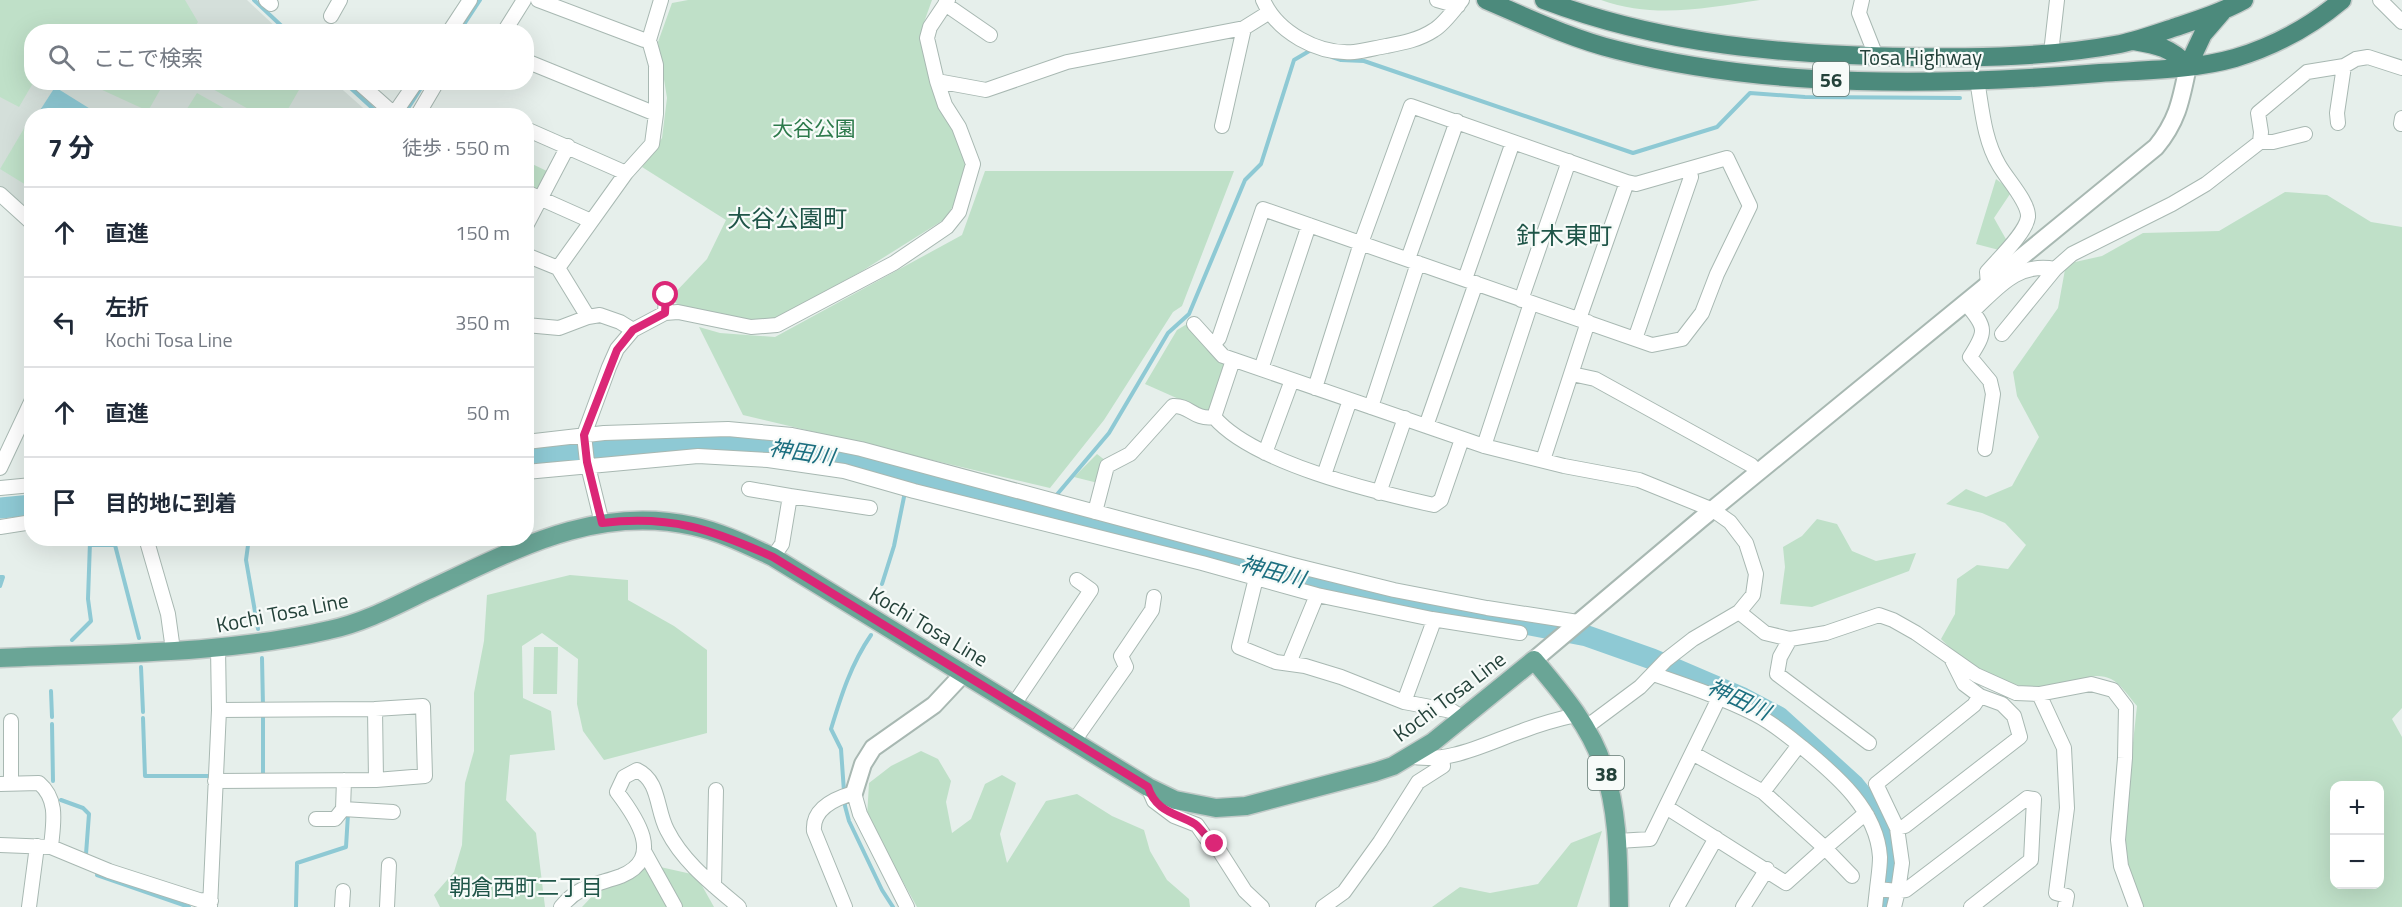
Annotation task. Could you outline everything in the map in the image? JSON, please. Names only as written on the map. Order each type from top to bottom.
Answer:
[{"type":"highway","name":"Tosa Highway","points":[[1486,0],[1542,24],[1616,50],[1722,71],[1798,78],[1977,80],[2051,77],[2188,66]]},
{"type":"highway","name":"Tosa Highway","points":[[1544,0],[1630,27],[1718,45],[1792,54],[1876,56],[1973,57],[2051,53],[2134,40],[2222,11]]},
{"type":"highway","name":"56","points":[[2222,11],[2244,0]]},
{"type":"highway","name":"56","points":[[2188,66],[2233,58],[2280,42],[2323,16],[2342,0]]},
{"type":"highway","points":[[2134,40],[2157,45],[2175,53],[2188,66],[2203,34],[2222,11]]},
{"type":"main road","name":"Kochi Tosa Line","points":[[534,542],[572,529],[635,519],[693,526],[728,536],[773,557],[1148,787],[1175,800],[1199,807],[1246,806],[1394,766],[1433,742],[1534,660],[1581,721],[1604,768],[1618,841],[1619,907]]},
{"type":"main road","name":"Kochi Tosa Line","points":[[0,658],[218,648],[330,630],[362,621],[524,546]]},
{"type":"street","points":[[331,16],[340,0]]},
{"type":"street","points":[[455,24],[470,0]]},
{"type":"street","points":[[509,24],[524,0]]},
{"type":"street","points":[[538,0],[649,40]]},
{"type":"street","points":[[558,268],[626,173],[652,144],[656,114],[656,65],[649,40],[661,0]]},
{"type":"street","points":[[1437,0],[1460,3]]},
{"type":"street","points":[[1862,0],[1859,13],[1876,56]]},
{"type":"street","points":[[2051,53],[2057,0]]},
{"type":"street","points":[[2380,0],[2402,22]]},
{"type":"street","points":[[602,523],[584,437],[613,358],[633,330],[665,313],[678,312],[751,327],[777,325],[894,263],[947,227],[959,212],[973,164],[968,147],[945,105],[927,38],[930,27],[946,2],[990,35]]},
{"type":"street","points":[[937,81],[986,90],[1040,69],[1067,62],[1244,28],[1266,7],[1282,28],[1305,41],[1331,50],[1353,52],[1409,42],[1435,30],[1460,3]]},
{"type":"street","points":[[1221,126],[1244,28]]},
{"type":"street","points":[[2260,142],[2258,113],[2307,72],[2344,66],[2356,59],[2368,57],[2402,68]]},
{"type":"street","points":[[534,64],[656,114]]},
{"type":"street","points":[[1969,307],[1988,285],[2156,147],[2170,130],[2177,115],[2188,66]]},
{"type":"street","points":[[2338,123],[2337,113],[2344,66]]},
{"type":"street","points":[[1977,80],[1989,145],[2026,207],[2028,218],[2021,231],[1987,272],[1988,285]]},
{"type":"street","points":[[367,90],[387,108]]},
{"type":"street","points":[[398,108],[410,90]]},
{"type":"street","points":[[422,108],[432,90]]},
{"type":"street","points":[[1213,345],[1220,338],[1263,209],[1309,225],[1361,243],[1413,261],[1526,301],[1583,320],[1652,345],[1682,339],[1702,313],[1739,226],[1750,206],[1727,158],[1636,184],[1411,106],[1361,243],[1315,387]]},
{"type":"street","points":[[1371,407],[1413,261],[1457,121]]},
{"type":"street","points":[[534,132],[626,173]]},
{"type":"street","points":[[2002,334],[2055,269],[2072,254],[2172,204],[2206,184],[2260,142],[2273,142],[2305,134]]},
{"type":"street","points":[[1426,426],[1513,142]]},
{"type":"street","points":[[534,211],[568,146]]},
{"type":"street","points":[[1484,446],[1569,161]]},
{"type":"street","points":[[1635,339],[1691,177],[1689,170]]},
{"type":"street","points":[[1543,460],[1572,374],[1583,320],[1627,182]]},
{"type":"street","points":[[0,194],[24,216]]},
{"type":"street","points":[[534,195],[591,221]]},
{"type":"street","points":[[1261,369],[1309,225]]},
{"type":"street","points":[[534,258],[558,268],[588,317]]},
{"type":"street","points":[[1534,660],[1758,472],[1969,307],[2024,270],[2040,266],[2055,269]]},
{"type":"street","points":[[665,313],[666,295]]},
{"type":"street","points":[[1969,307],[1983,326],[1983,337],[1970,357],[1990,381],[1993,393],[1984,449]]},
{"type":"street","points":[[534,326],[559,328],[600,315],[620,322],[633,330]]},
{"type":"street","points":[[1194,324],[1223,356],[1233,360],[1484,446],[1639,480],[1713,510],[1730,522],[1746,543],[1756,574],[1753,595],[1739,612],[1713,626],[1659,668],[1612,709],[1581,721],[1520,732],[1490,745],[1442,757],[1420,759],[1409,756]]},
{"type":"street","points":[[1214,417],[1233,360]]},
{"type":"street","points":[[1572,374],[1595,379],[1751,465],[1758,472]]},
{"type":"street","points":[[1265,453],[1292,380]]},
{"type":"street","points":[[1324,475],[1350,400]]},
{"type":"street","points":[[1095,512],[1107,466],[1130,454],[1173,406],[1179,406],[1203,418],[1214,417]]},
{"type":"street","points":[[0,468],[24,417]]},
{"type":"street","points":[[1214,417],[1224,429],[1277,459],[1380,493],[1434,505],[1442,500],[1462,439]]},
{"type":"street","points":[[1380,493],[1405,418]]},
{"type":"street","points":[[534,441],[728,429],[792,435],[861,449],[1394,590],[1575,624]]},
{"type":"street","points":[[534,471],[588,464],[698,456],[768,460],[844,471],[1317,595],[1432,619],[1520,633]]},
{"type":"street","points":[[0,488],[24,486]]},
{"type":"street","points":[[749,489],[870,508]]},
{"type":"street","points":[[773,557],[782,544],[790,496]]},
{"type":"street","points":[[0,528],[24,524]]},
{"type":"street","points":[[148,546],[168,614],[173,650]]},
{"type":"street","points":[[1256,578],[1239,646],[1276,662],[1289,663],[1341,677],[1404,702],[1452,711],[1463,718]]},
{"type":"street","points":[[1014,704],[1091,590],[1077,580]]},
{"type":"street","points":[[1289,663],[1317,595]]},
{"type":"street","points":[[1074,741],[1126,667],[1121,656],[1152,610],[1154,597]]},
{"type":"street","points":[[1739,612],[1765,633],[1790,639],[1826,633],[1880,615],[1916,633],[1951,658],[1998,686],[2016,693],[2039,694],[2091,684],[2113,690],[2126,707],[2126,758],[2118,840],[2121,866],[2136,907]]},
{"type":"street","points":[[1404,702],[1432,626],[1432,619]]},
{"type":"street","points":[[1790,639],[1780,657],[1778,674],[1869,743]]},
{"type":"street","points":[[0,845],[44,846],[110,871],[210,904],[219,710],[218,648]]},
{"type":"street","points":[[1898,828],[1905,826],[2020,737],[2014,716],[2002,704],[1980,696],[1964,684],[1951,658]]},
{"type":"street","points":[[1659,668],[1775,725],[1833,773],[1856,798],[1867,815],[1887,890],[1894,907]]},
{"type":"street","points":[[907,907],[860,814],[854,792],[863,764],[873,748],[934,705],[964,673]]},
{"type":"street","points":[[2039,694],[2064,748],[2067,807],[2056,892],[2067,896],[2065,907]]},
{"type":"street","points":[[1875,907],[1902,863],[1898,828],[1876,784],[1974,705],[1980,696]]},
{"type":"street","points":[[1618,841],[1650,839],[1719,698]]},
{"type":"street","points":[[215,781],[376,780],[425,776],[423,706],[375,709],[219,710]]},
{"type":"street","points":[[375,709],[376,780]]},
{"type":"street","points":[[11,721],[6,784],[39,783],[46,789],[54,810],[29,907]]},
{"type":"street","points":[[1763,792],[1799,745]]},
{"type":"street","points":[[1692,753],[1763,792],[1852,876]]},
{"type":"street","points":[[1323,907],[1344,892],[1380,842],[1418,782],[1443,766],[1442,757]]},
{"type":"street","points":[[675,907],[645,853],[643,833],[617,792],[624,777],[637,770],[648,775],[666,828],[685,859],[739,907]]},
{"type":"street","points":[[316,819],[335,819],[343,809],[344,780]]},
{"type":"street","points":[[1148,787],[1154,801],[1174,816],[1197,825],[1206,838],[1215,844],[1245,891],[1262,907]]},
{"type":"street","points":[[714,885],[716,790]]},
{"type":"street","points":[[845,907],[814,831],[813,821],[822,809],[837,798],[854,792]]},
{"type":"street","points":[[1887,890],[1906,890],[2027,798],[2034,799],[2031,860],[1971,907]]},
{"type":"street","points":[[1666,807],[1786,883],[1860,818],[1867,815]]},
{"type":"street","points":[[343,809],[393,812]]},
{"type":"street","points":[[1677,907],[1716,838]]},
{"type":"street","points":[[561,907],[573,893],[584,887],[623,875],[637,867],[645,853]]},
{"type":"street","points":[[387,907],[388,864]]},
{"type":"street","points":[[1743,907],[1767,869]]},
{"type":"street","points":[[342,907],[343,891]]},
{"type":"shaded area","points":[[0,0],[247,0],[273,24],[24,24],[24,90],[343,90],[363,108],[24,108],[24,210],[0,188]]},
{"type":"green space","points":[[0,0],[185,0],[198,22],[197,24],[24,24],[24,90],[29,90],[19,107],[0,97]]},
{"type":"green space","name":"大谷公園","points":[[688,0],[932,0],[922,28],[922,49],[941,108],[957,138],[967,166],[955,203],[945,219],[862,271],[775,319],[751,320],[679,305],[669,299],[707,259],[726,220],[642,167],[662,138],[667,98],[658,42],[672,3]]},
{"type":"green space","points":[[1601,0],[1760,0],[1700,9],[1661,10],[1621,6]]},
{"type":"green space","points":[[102,90],[160,90],[150,108],[141,108]]},
{"type":"green space","points":[[214,90],[299,90],[289,108],[247,108]]},
{"type":"green space","points":[[197,93],[224,108],[187,108]]},
{"type":"green space","points":[[24,128],[24,184],[0,169]]},
{"type":"green space","points":[[534,165],[551,173],[540,194],[534,191]]},
{"type":"green space","points":[[985,171],[1234,171],[1182,306],[1173,312],[1104,420],[1050,488],[743,415],[699,327],[720,333],[775,337],[962,235]]},
{"type":"green space","points":[[1996,179],[2012,191],[1994,218],[2007,241],[1999,250],[1976,244]]},
{"type":"green space","points":[[2285,192],[2327,195],[2371,222],[2402,227],[2402,708],[2392,719],[2402,737],[2402,907],[2142,907],[2131,887],[2124,826],[2137,706],[2118,684],[2104,677],[2091,676],[2041,688],[2009,683],[1965,660],[1941,639],[1955,614],[1957,579],[1977,565],[2008,569],[2026,545],[2005,523],[1982,513],[1946,504],[1966,489],[1986,497],[2012,486],[2039,437],[2017,396],[2013,372],[2058,308],[2066,264],[2102,256],[2143,233],[2219,231]]},
{"type":"green space","points":[[1187,324],[1218,359],[1227,363],[1208,412],[1145,384],[1177,330]]},
{"type":"green space","points":[[1097,454],[1106,461],[1098,483],[1074,477]]},
{"type":"green space","points":[[1817,519],[1837,524],[1852,551],[1876,561],[1916,553],[1909,571],[1812,607],[1780,604],[1785,567],[1783,547],[1802,536]]},
{"type":"green space","points":[[570,575],[628,580],[628,600],[674,626],[707,650],[707,733],[604,760],[583,731],[577,704],[578,659],[542,633],[522,646],[523,698],[551,711],[555,750],[510,755],[506,800],[536,833],[545,907],[440,907],[434,895],[454,872],[462,845],[465,783],[474,751],[474,693],[484,641],[487,595]]},
{"type":"green space","points":[[534,647],[558,647],[557,694],[533,694]]},
{"type":"green space","points":[[921,751],[938,759],[951,781],[946,802],[952,833],[971,819],[985,784],[1002,775],[1016,783],[1000,834],[1007,863],[1046,801],[1077,794],[1112,816],[1144,830],[1150,851],[1167,880],[1189,899],[1190,907],[917,907],[867,817],[869,783],[891,766]]},
{"type":"green space","points":[[1602,831],[1577,907],[1432,907],[1460,887],[1490,893],[1538,884],[1571,843]]},
{"type":"green space","points":[[638,862],[696,875],[714,907],[582,907],[596,892]]},
{"type":"water","points":[[53,90],[60,90],[89,108],[42,108]]},
{"type":"waterway","points":[[254,0],[280,24]]},
{"type":"waterway","points":[[464,24],[480,0]]},
{"type":"waterway","points":[[1054,498],[1109,433],[1168,333],[1189,314],[1245,180],[1261,164],[1294,60],[1311,50]]},
{"type":"waterway","points":[[1332,57],[1341,60],[1364,61],[1633,153],[1717,127],[1750,93],[1805,97],[1960,98]]},
{"type":"waterway","points":[[353,90],[372,108]]},
{"type":"waterway","points":[[408,108],[420,90]]},
{"type":"waterway","name":"神田川","points":[[534,455],[643,445],[742,444],[822,453],[1328,586],[1587,636],[1652,659],[1743,698],[1779,717],[1854,785],[1878,815],[1886,847],[1882,907]]},
{"type":"waterway","name":"神田川","points":[[907,483],[908,475]]},
{"type":"waterway","points":[[882,584],[894,546],[905,492]]},
{"type":"waterway","name":"神田川","points":[[0,508],[24,506]]},
{"type":"waterway","points":[[72,640],[91,621],[88,599],[90,546]]},
{"type":"waterway","points":[[115,546],[139,638]]},
{"type":"waterway","points":[[248,546],[246,560],[258,629]]},
{"type":"waterway","points":[[0,577],[3,577],[0,586]]},
{"type":"waterway","points":[[871,635],[852,669],[831,729],[841,749],[845,806],[849,821],[882,890],[893,907]]},
{"type":"waterway","points":[[262,658],[263,706]]},
{"type":"waterway","points":[[141,667],[143,712]]},
{"type":"waterway","points":[[51,691],[52,717]]},
{"type":"waterway","points":[[263,715],[263,777]]},
{"type":"waterway","points":[[143,718],[145,776],[209,776]]},
{"type":"waterway","points":[[52,724],[53,781]]},
{"type":"waterway","points":[[61,800],[83,808],[89,814],[86,854]]},
{"type":"waterway","points":[[296,907],[297,863],[346,847],[348,814]]},
{"type":"waterway","points":[[97,875],[189,907]]},
{"type":"district","name":"大谷公園町","points":[[787,218]]},
{"type":"district","name":"針木東町","points":[[1564,235]]},
{"type":"district","name":"朝倉西町二丁目","points":[[526,887]]},
{"type":"route","points":[[666,295],[665,313],[633,330],[617,350],[584,435],[587,462],[602,523],[635,519],[693,526],[728,536],[773,557],[1148,787],[1154,801],[1174,816],[1197,825],[1206,838],[1215,844]]}]
